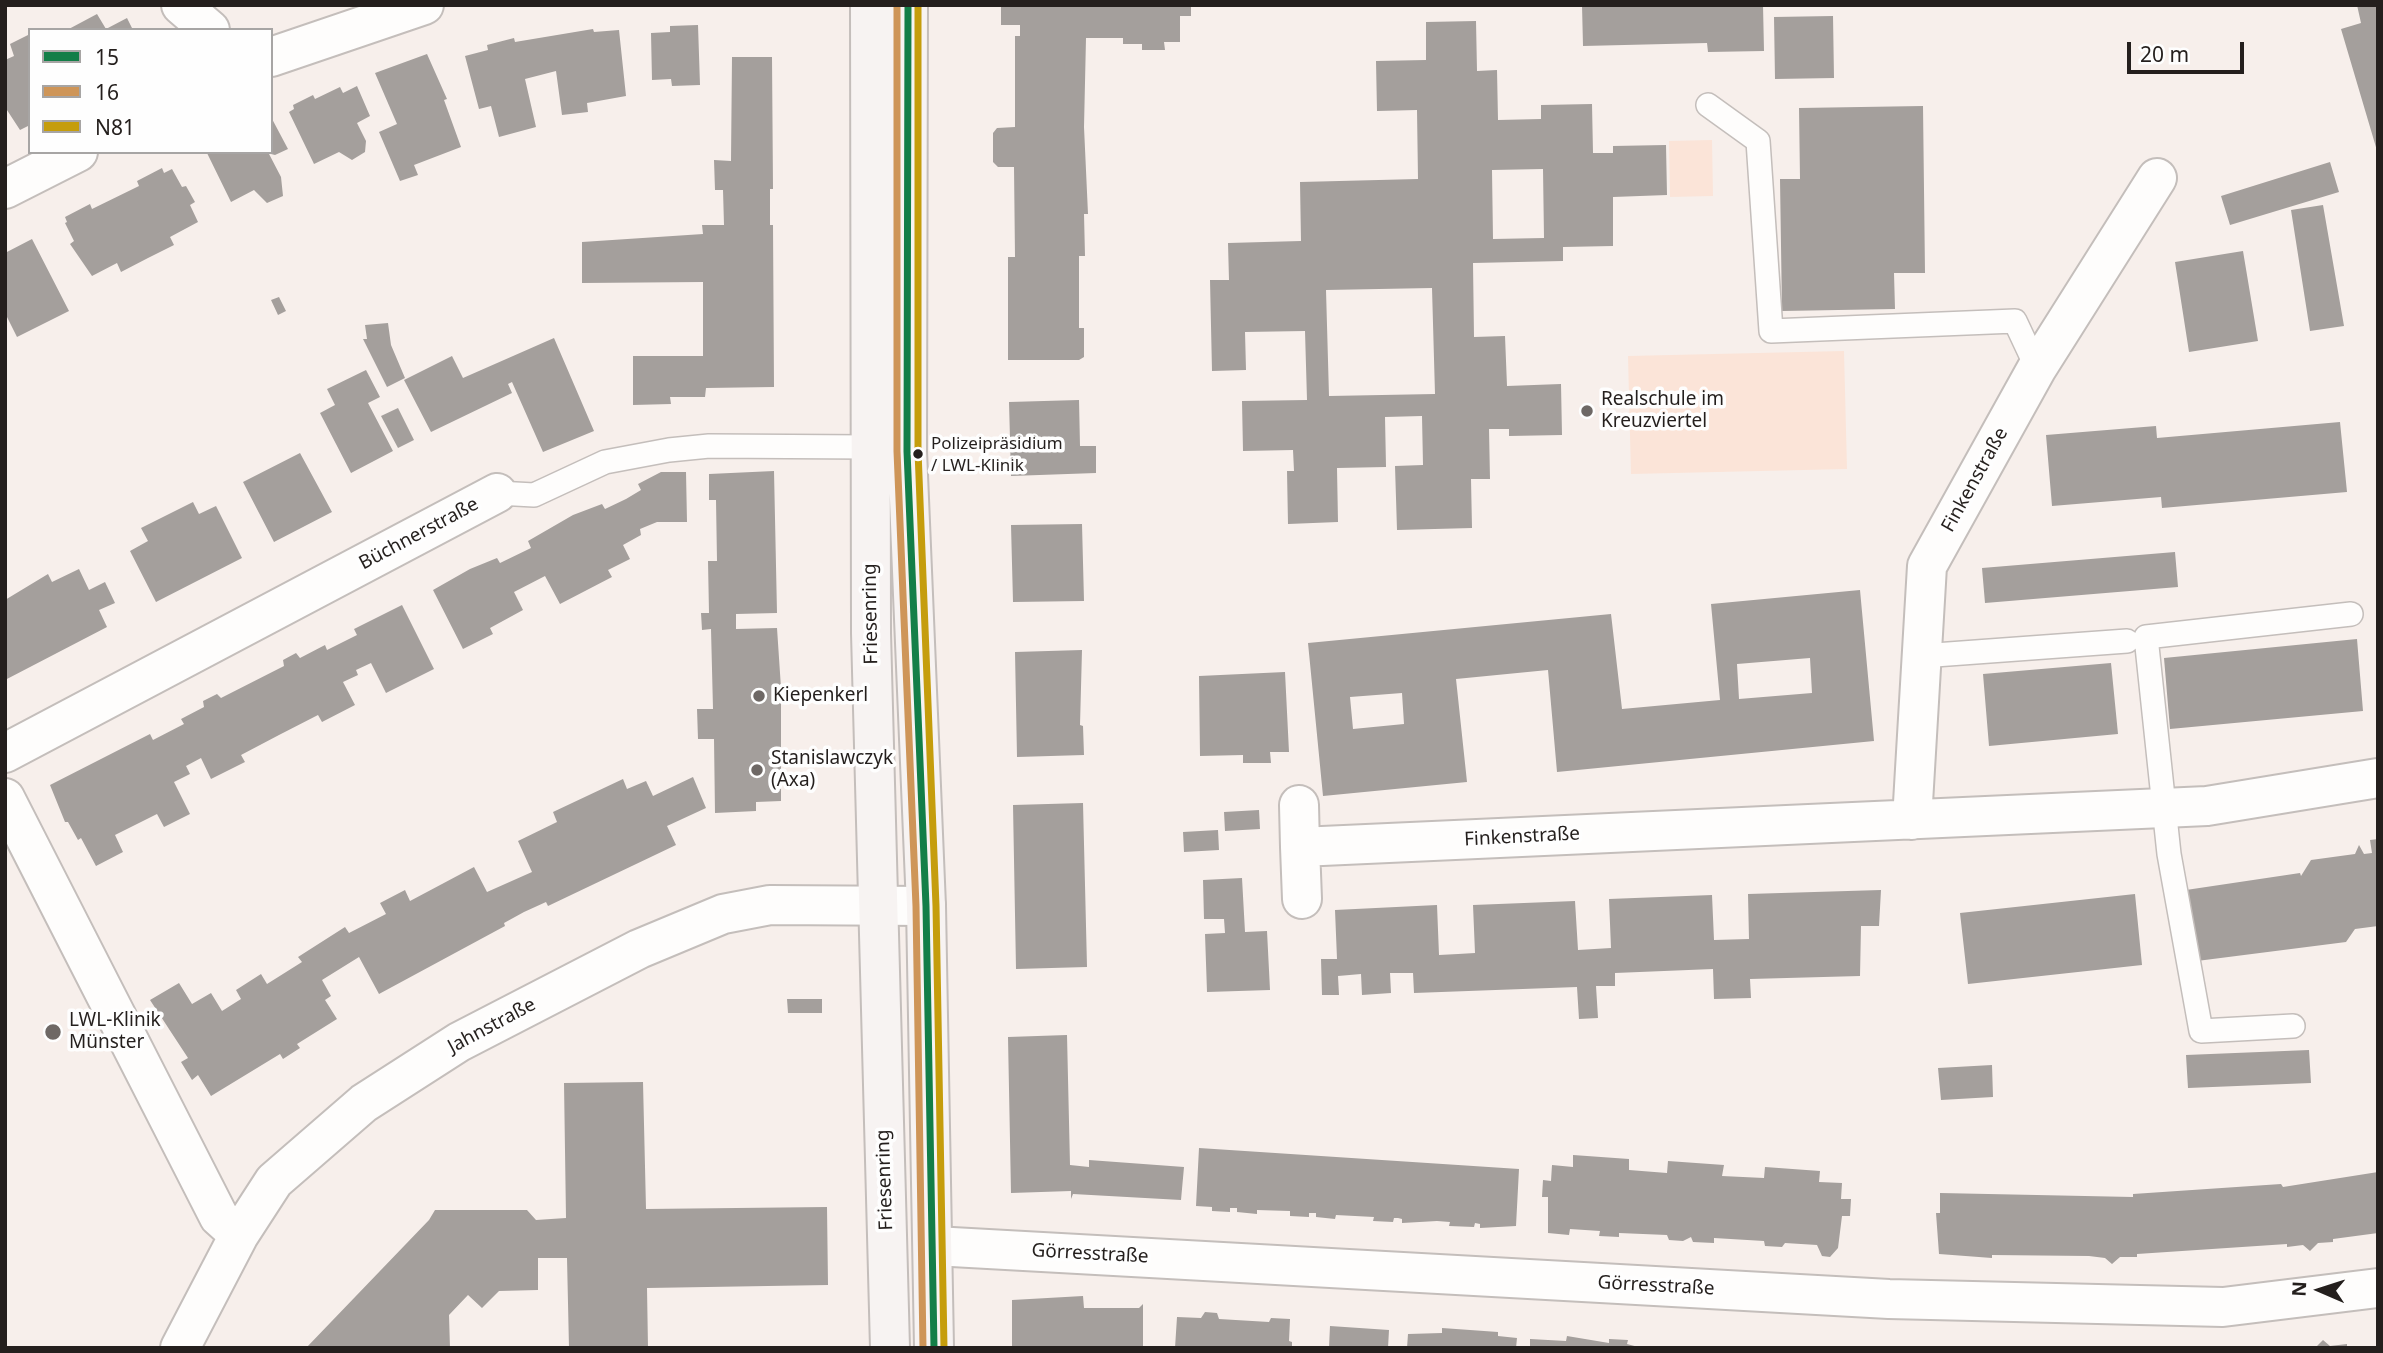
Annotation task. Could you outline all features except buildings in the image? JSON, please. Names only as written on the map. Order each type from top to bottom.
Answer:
[{"type":"main road","name":"Friesenring","points":[[870,5],[869,447],[877,906],[890,1348]]},
{"type":"main road","points":[[908,5],[907,451],[926,906],[934,1348]]},
{"type":"street","points":[[181,5],[208,28]]},
{"type":"street","points":[[273,56],[424,5]]},
{"type":"street","points":[[5,190],[74,154]]},
{"type":"street","name":"Finkenstraße","points":[[1912,820],[1927,566],[2038,368],[2157,178]]},
{"type":"street","name":"Büchnerstraße","points":[[5,753],[497,493]]},
{"type":"street","name":"Finkenstraße","points":[[1300,847],[2207,806],[2378,778]]},
{"type":"street","points":[[5,798],[219,1217],[239,1235]]},
{"type":"street","points":[[1299,805],[1302,899]]},
{"type":"street","name":"Jahnstraße","points":[[180,1348],[239,1235],[274,1181],[364,1103],[459,1042],[639,949],[723,914],[770,905],[926,906]]},
{"type":"street","name":"Görresstraße","points":[[934,1246],[1889,1299],[2223,1307],[2378,1287]]},
{"type":"lane","points":[[1708,105],[1758,141],[1770,331],[2015,321],[2038,368]]},
{"type":"lane","name":"Büchnerstraße","points":[[497,493],[534,495],[605,462],[669,450],[709,446],[869,447]]},
{"type":"lane","points":[[2293,1027],[2201,1031],[2169,853],[2146,638],[2351,614]]},
{"type":"lane","points":[[1921,656],[2127,640]]},
{"type":"shaded area","points":[[1712,140],[1713,196],[1670,197],[1669,141]]},
{"type":"shaded area","points":[[1844,351],[1847,469],[1631,474],[1628,356]]},
{"type":"transit line","name":"16","points":[[897,5],[897,451],[916,906],[923,1348]]},
{"type":"transit line","name":"15","points":[[908,5],[907,451],[926,906],[934,1348]]},
{"type":"transit line","name":"N81","points":[[918,5],[918,451],[936,906],[944,1348]]},
{"type":"place","name":"Realschule im Kreuzviertel","points":[[1587,411]]},
{"type":"place","name":"Polizeipräsidium / LWL-Klinik","points":[[918,454]]},
{"type":"place","name":"Kiepenkerl","points":[[759,696]]},
{"type":"place","name":"Stanislawczyk (Axa)","points":[[757,770]]},
{"type":"place","name":"LWL-Klinik Münster","points":[[53,1032]]}]
